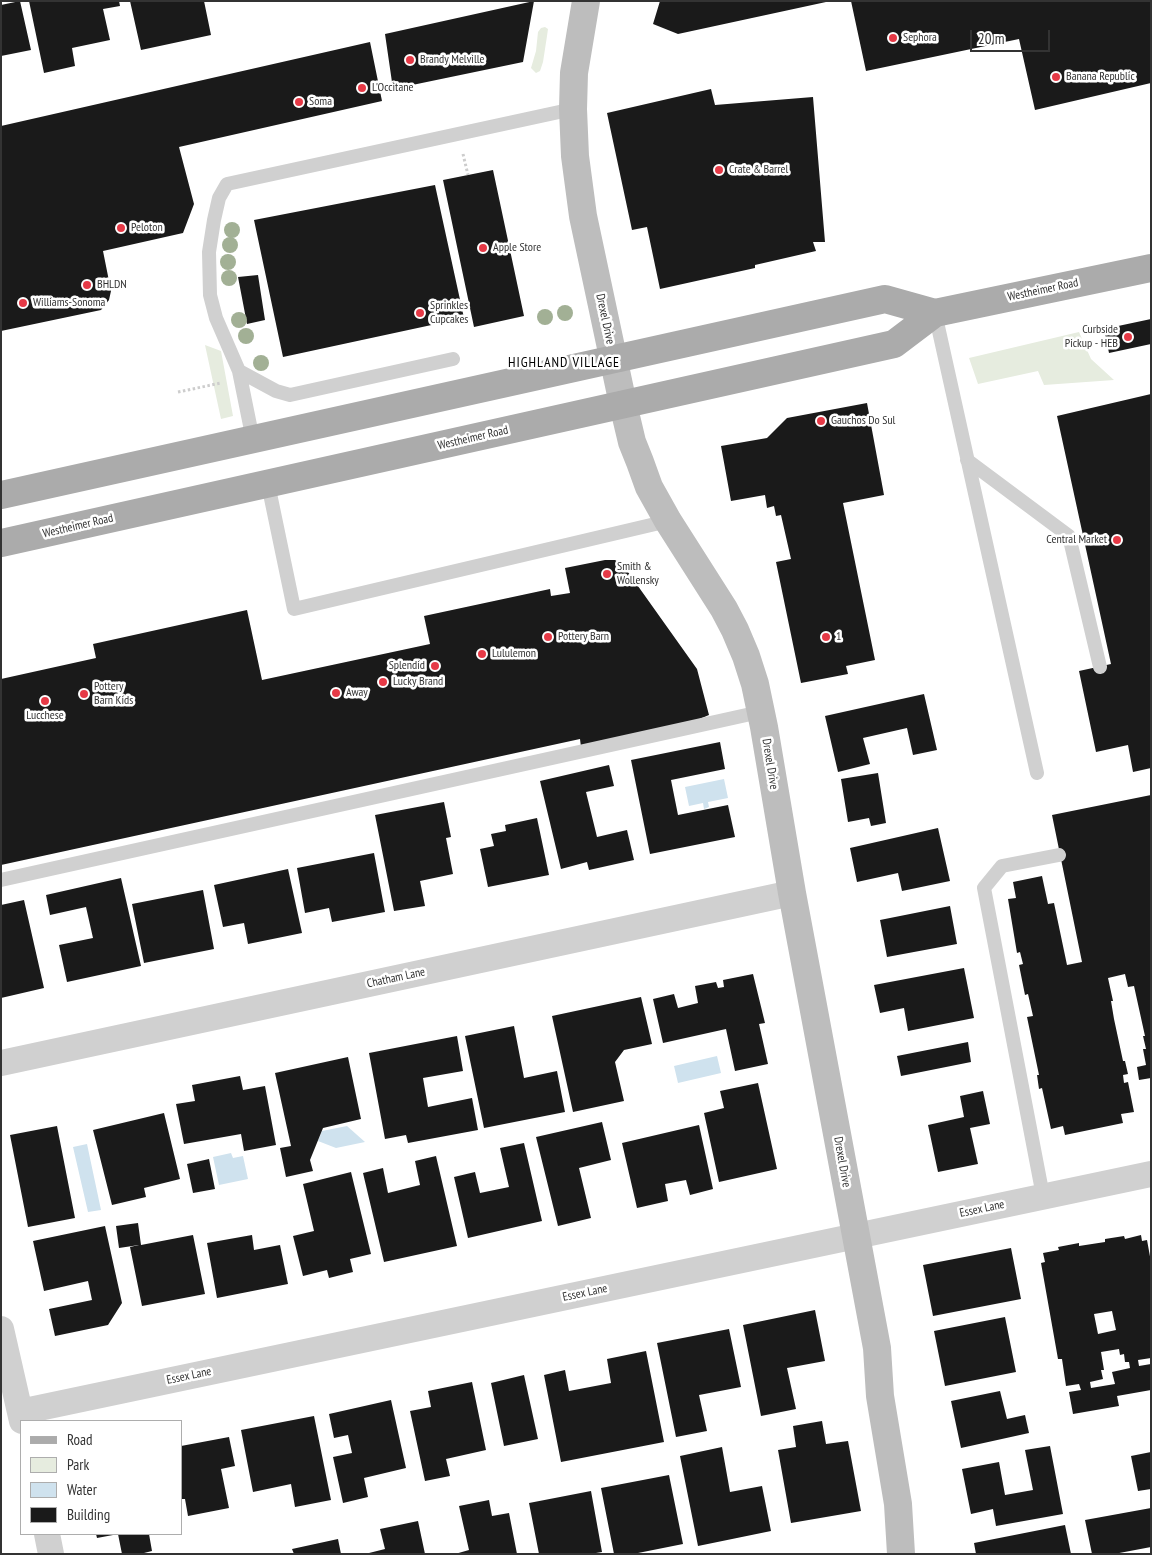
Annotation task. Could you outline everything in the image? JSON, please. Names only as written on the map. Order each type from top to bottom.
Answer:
[{"type":"main road","name":"Westheimer Road","points":[[1,543],[894,344],[935,313],[1151,268]]},
{"type":"main road","name":"Westheimer Road","points":[[1,495],[885,299],[935,313]]},
{"type":"street","name":"Drexel Drive","points":[[586,1],[574,73],[573,108],[575,156],[583,216],[632,442],[646,479],[668,520],[724,609],[749,665],[760,712],[877,1348],[880,1396],[898,1504],[901,1554]]},
{"type":"street","name":"Chatham Lane","points":[[1,1063],[792,893]]},
{"type":"street","name":"Essex Lane","points":[[21,1417],[1151,1174]]},
{"type":"street","points":[[1,1329],[21,1417]]},
{"type":"street","points":[[47,1535],[51,1554]]},
{"type":"lane","points":[[253,440],[239,375],[216,318],[210,295],[209,252],[214,220],[219,198],[228,184],[573,108]]},
{"type":"lane","points":[[935,313],[1037,773]]},
{"type":"lane","points":[[239,375],[290,395],[453,359]]},
{"type":"lane","points":[[968,460],[1069,536],[1100,667]]},
{"type":"lane","points":[[268,484],[294,608],[668,520]]},
{"type":"lane","points":[[1,880],[760,712]]},
{"type":"lane","points":[[1043,1196],[984,888],[1002,866],[1059,855]]},
{"type":"path","points":[[178,392],[239,375]]},
{"type":"green space","points":[[545,27],[548,29],[543,62],[540,71],[536,73],[531,68],[536,51],[538,32],[541,28]]},
{"type":"green space","points":[[1079,332],[1091,359],[1114,380],[1044,385],[1038,371],[978,384],[969,358]]},
{"type":"green space","points":[[205,345],[221,351],[233,416],[221,419]]},
{"type":"water","points":[[724,779],[728,798],[708,802],[709,807],[704,809],[703,803],[689,806],[685,787]]},
{"type":"water","points":[[717,1056],[721,1073],[678,1083],[674,1066]]},
{"type":"water","points":[[347,1126],[365,1142],[336,1148],[318,1141],[322,1131]]},
{"type":"water","points":[[87,1144],[101,1210],[88,1212],[73,1147]]},
{"type":"water","points":[[231,1153],[233,1158],[243,1156],[248,1179],[219,1185],[213,1157]]},
{"type":"building","points":[[20,1],[31,50],[1,56],[1,5]]},
{"type":"building","points":[[29,1],[119,1],[120,6],[103,9],[110,40],[72,48],[75,66],[44,73]]},
{"type":"building","points":[[130,1],[204,1],[211,35],[141,50]]},
{"type":"building","points":[[534,1],[523,62],[393,89],[385,34]]},
{"type":"building","points":[[660,1],[826,2],[678,34],[653,24]]},
{"type":"building","points":[[851,1],[1151,1],[1151,83],[1035,110],[1019,39],[866,71]]},
{"type":"building","points":[[370,42],[382,101],[179,147],[194,204],[183,233],[103,251],[111,291],[109,300],[101,310],[1,331],[1,126]]},
{"type":"building","name":"Crate & Barrel","points":[[711,89],[715,105],[813,97],[825,242],[813,242],[816,251],[755,265],[755,268],[660,289],[647,227],[632,230],[607,113]]},
{"type":"building","name":"Apple Store","points":[[493,170],[524,316],[474,327],[443,180]]},
{"type":"building","points":[[435,185],[464,318],[283,357],[254,220]]},
{"type":"building","points":[[258,275],[265,320],[247,324],[238,277]]},
{"type":"building","name":"Curbside Pickup - HEB","points":[[1151,319],[1151,344],[1109,353],[1104,329]]},
{"type":"building","name":"Central Market","points":[[1151,394],[1151,768],[1133,772],[1128,745],[1096,752],[1079,671],[1111,664],[1057,416]]},
{"type":"building","points":[[867,403],[884,495],[843,503],[875,660],[846,666],[848,674],[801,683],[776,562],[791,559],[781,515],[776,516],[774,506],[767,508],[765,495],[731,501],[721,446],[767,438],[787,418]]},
{"type":"building","points":[[605,560],[615,560],[623,565],[697,669],[709,715],[697,720],[581,747],[580,739],[1,865],[1,679],[96,658],[93,644],[247,610],[262,680],[430,644],[424,616],[550,589],[551,596],[570,593],[565,568]]},
{"type":"building","points":[[924,694],[937,750],[913,755],[907,728],[863,738],[870,764],[838,772],[825,716]]},
{"type":"building","points":[[720,742],[725,769],[671,780],[678,815],[728,805],[735,837],[650,854],[631,760]]},
{"type":"building","points":[[609,765],[614,786],[586,792],[597,837],[627,830],[634,860],[589,870],[587,862],[561,869],[540,781]]},
{"type":"building","points":[[878,773],[886,823],[871,826],[869,818],[848,822],[841,779]]},
{"type":"building","points":[[1151,795],[1151,1078],[1139,1080],[1137,1067],[1146,1065],[1143,1049],[1146,1049],[1134,986],[1128,987],[1125,974],[1108,978],[1113,1001],[1111,1001],[1114,1019],[1123,1061],[1125,1061],[1128,1074],[1123,1075],[1124,1083],[1128,1082],[1134,1112],[1121,1114],[1123,1123],[1065,1135],[1063,1126],[1051,1129],[1042,1088],[1039,1089],[1037,1075],[1039,1075],[1027,1017],[1033,1016],[1028,994],[1025,995],[1019,965],[1023,964],[1020,952],[1017,953],[1008,899],[1016,898],[1013,882],[1042,876],[1048,904],[1054,903],[1067,965],[1082,962],[1052,815]]},
{"type":"building","points":[[444,802],[451,837],[446,838],[453,874],[420,881],[425,906],[394,911],[375,815]]},
{"type":"building","points":[[537,818],[549,875],[488,887],[480,849],[494,846],[491,834],[506,831],[505,825]]},
{"type":"building","points":[[938,828],[950,881],[902,891],[898,873],[857,882],[850,848]]},
{"type":"building","points":[[374,853],[385,912],[332,922],[329,908],[305,913],[297,868]]},
{"type":"building","points":[[288,869],[302,933],[248,944],[244,923],[223,927],[214,885]]},
{"type":"building","points":[[121,878],[141,966],[67,982],[59,945],[93,938],[86,907],[50,915],[46,895]]},
{"type":"building","points":[[203,890],[214,949],[144,963],[132,904]]},
{"type":"building","points":[[24,900],[44,988],[1,998],[1,905]]},
{"type":"building","points":[[950,906],[957,944],[887,957],[880,920]]},
{"type":"building","points":[[964,968],[974,1018],[908,1031],[904,1008],[880,1013],[874,985]]},
{"type":"building","points":[[753,974],[765,1023],[759,1024],[768,1064],[735,1071],[726,1029],[663,1043],[653,999],[674,994],[678,1008],[698,1003],[695,986],[716,982],[718,988],[724,987],[723,980]]},
{"type":"building","points":[[641,997],[652,1044],[624,1050],[615,1062],[624,1101],[573,1112],[552,1016]]},
{"type":"building","points":[[514,1026],[524,1078],[557,1071],[565,1112],[484,1128],[465,1036]]},
{"type":"building","points":[[457,1036],[463,1071],[423,1078],[428,1107],[472,1098],[478,1130],[408,1143],[406,1135],[385,1139],[369,1053]]},
{"type":"building","points":[[968,1042],[971,1062],[901,1076],[897,1056]]},
{"type":"building","points":[[348,1057],[361,1119],[323,1128],[310,1160],[313,1171],[286,1177],[280,1148],[291,1146],[275,1073]]},
{"type":"building","points":[[240,1076],[243,1090],[265,1086],[276,1145],[244,1151],[241,1134],[184,1144],[176,1104],[195,1101],[192,1085]]},
{"type":"building","points":[[758,1083],[777,1169],[719,1182],[704,1113],[724,1108],[720,1091]]},
{"type":"building","points":[[983,1091],[990,1124],[970,1128],[978,1164],[938,1172],[928,1125],[964,1117],[960,1096]]},
{"type":"building","points":[[164,1113],[180,1179],[144,1188],[146,1197],[112,1205],[93,1130]]},
{"type":"building","points":[[602,1122],[611,1160],[579,1168],[591,1218],[558,1226],[536,1137]]},
{"type":"building","points":[[699,1125],[713,1189],[690,1195],[686,1180],[665,1184],[668,1201],[637,1208],[622,1143]]},
{"type":"building","points":[[57,1126],[75,1218],[28,1227],[10,1135]]},
{"type":"building","points":[[524,1143],[542,1221],[468,1238],[454,1177],[475,1172],[480,1193],[509,1187],[500,1148]]},
{"type":"building","points":[[436,1156],[457,1246],[384,1262],[363,1173],[383,1168],[388,1193],[420,1185],[415,1161]]},
{"type":"building","points":[[209,1159],[215,1189],[193,1193],[187,1164]]},
{"type":"building","points":[[351,1172],[371,1254],[350,1259],[353,1272],[329,1278],[327,1270],[303,1276],[293,1236],[314,1231],[303,1184]]},
{"type":"building","points":[[138,1223],[141,1245],[193,1235],[205,1294],[142,1306],[130,1247],[139,1245],[119,1248],[116,1226]]},
{"type":"building","points":[[105,1226],[122,1303],[108,1325],[55,1336],[49,1309],[92,1300],[88,1281],[44,1291],[33,1241]]},
{"type":"building","points":[[252,1235],[254,1250],[280,1245],[288,1284],[217,1298],[207,1243]]},
{"type":"building","points":[[1141,1235],[1142,1241],[1147,1240],[1151,1262],[1151,1358],[1138,1360],[1139,1366],[1151,1364],[1151,1390],[1117,1396],[1119,1406],[1073,1414],[1069,1392],[1081,1390],[1079,1384],[1066,1386],[1062,1359],[1058,1359],[1041,1263],[1045,1262],[1043,1253],[1059,1250],[1058,1247],[1079,1243],[1079,1246],[1105,1242],[1105,1239],[1124,1236],[1125,1239]],"holes":[[[1112,1311],[1116,1330],[1098,1334],[1094,1314]],[[1119,1349],[1120,1355],[1124,1354],[1125,1362],[1129,1362],[1130,1368],[1112,1372],[1115,1384],[1091,1388],[1090,1382],[1103,1379],[1101,1370],[1104,1370],[1101,1352]]]},
{"type":"building","points":[[1011,1248],[1021,1299],[933,1316],[923,1265]]},
{"type":"building","points":[[815,1310],[825,1361],[787,1368],[796,1409],[761,1416],[743,1325]]},
{"type":"building","points":[[1005,1317],[1016,1372],[945,1386],[934,1331]]},
{"type":"building","points":[[729,1329],[741,1387],[699,1395],[707,1431],[676,1437],[657,1343]]},
{"type":"building","points":[[646,1351],[664,1442],[561,1462],[544,1375],[565,1370],[569,1391],[611,1383],[607,1359]]},
{"type":"building","points":[[524,1375],[538,1439],[504,1446],[491,1383]]},
{"type":"building","points":[[472,1382],[486,1450],[446,1459],[450,1476],[425,1481],[410,1411],[431,1407],[428,1391]]},
{"type":"building","points":[[1000,1391],[1007,1419],[1025,1415],[1029,1433],[961,1448],[951,1401]]},
{"type":"building","points":[[391,1400],[406,1468],[364,1478],[368,1497],[343,1503],[333,1457],[352,1453],[348,1435],[334,1438],[329,1414]]},
{"type":"building","points":[[314,1416],[331,1500],[295,1507],[291,1484],[253,1492],[241,1430]]},
{"type":"building","points":[[822,1421],[826,1444],[848,1441],[861,1511],[791,1523],[778,1450],[796,1447],[793,1426]]},
{"type":"building","points":[[229,1437],[235,1466],[221,1469],[229,1508],[188,1516],[185,1499],[182,1499],[182,1446]]},
{"type":"building","points":[[1050,1446],[1063,1514],[996,1526],[993,1509],[971,1514],[962,1469],[999,1462],[1005,1495],[1033,1490],[1025,1450]]},
{"type":"building","points":[[722,1447],[730,1492],[762,1486],[771,1531],[698,1546],[680,1456]]},
{"type":"building","points":[[1151,1452],[1151,1489],[1138,1491],[1131,1456]]},
{"type":"building","points":[[669,1475],[683,1544],[633,1554],[614,1554],[601,1488]]},
{"type":"building","points":[[591,1491],[602,1552],[590,1554],[539,1554],[529,1503]]},
{"type":"building","points":[[489,1500],[492,1516],[509,1513],[517,1554],[455,1554],[469,1550],[459,1506]]},
{"type":"building","points":[[1151,1508],[1151,1547],[1114,1554],[1092,1554],[1085,1520]]},
{"type":"building","points":[[418,1521],[425,1554],[365,1554],[385,1549],[380,1529]]},
{"type":"building","points":[[1065,1525],[1071,1554],[976,1554],[974,1543]]},
{"type":"building","points":[[96,1535],[113,1535],[97,1538]]},
{"type":"building","points":[[118,1535],[149,1535],[152,1551],[140,1554],[122,1554]]},
{"type":"building","points":[[338,1539],[341,1554],[294,1554],[292,1549]]},
{"type":"place","name":"Sephora","points":[[893,38]]},
{"type":"place","name":"Brandy Melville","points":[[410,60]]},
{"type":"place","name":"Banana Republic","points":[[1056,77]]},
{"type":"place","name":"L'Occitane","points":[[362,88]]},
{"type":"place","name":"Soma","points":[[299,102]]},
{"type":"place","name":"Crate & Barrel","points":[[719,170]]},
{"type":"place","name":"Peloton","points":[[121,228]]},
{"type":"place","name":"Apple Store","points":[[483,248]]},
{"type":"place","name":"BHLDN","points":[[87,285]]},
{"type":"place","name":"Williams-Sonoma","points":[[23,303]]},
{"type":"place","name":"Sprinkles Cupcakes","points":[[420,313]]},
{"type":"place","name":"Curbside Pickup - HEB","points":[[1128,337]]},
{"type":"place","name":"Gauchos Do Sul","points":[[821,421]]},
{"type":"place","name":"Central Market","points":[[1117,540]]},
{"type":"place","name":"Smith & Wollensky","points":[[607,574]]},
{"type":"place","name":"Pottery Barn","points":[[548,637]]},
{"type":"place","name":"1","points":[[826,637]]},
{"type":"place","name":"Lululemon","points":[[482,654]]},
{"type":"place","name":"Splendid","points":[[435,666]]},
{"type":"place","name":"Lucky Brand","points":[[383,682]]},
{"type":"place","name":"Away","points":[[336,693]]},
{"type":"place","name":"Pottery Barn Kids","points":[[84,694]]},
{"type":"place","name":"Lucchese","points":[[45,701]]},
{"type":"district","name":"HIGHLAND VILLAGE","points":[[564,363]]}]
